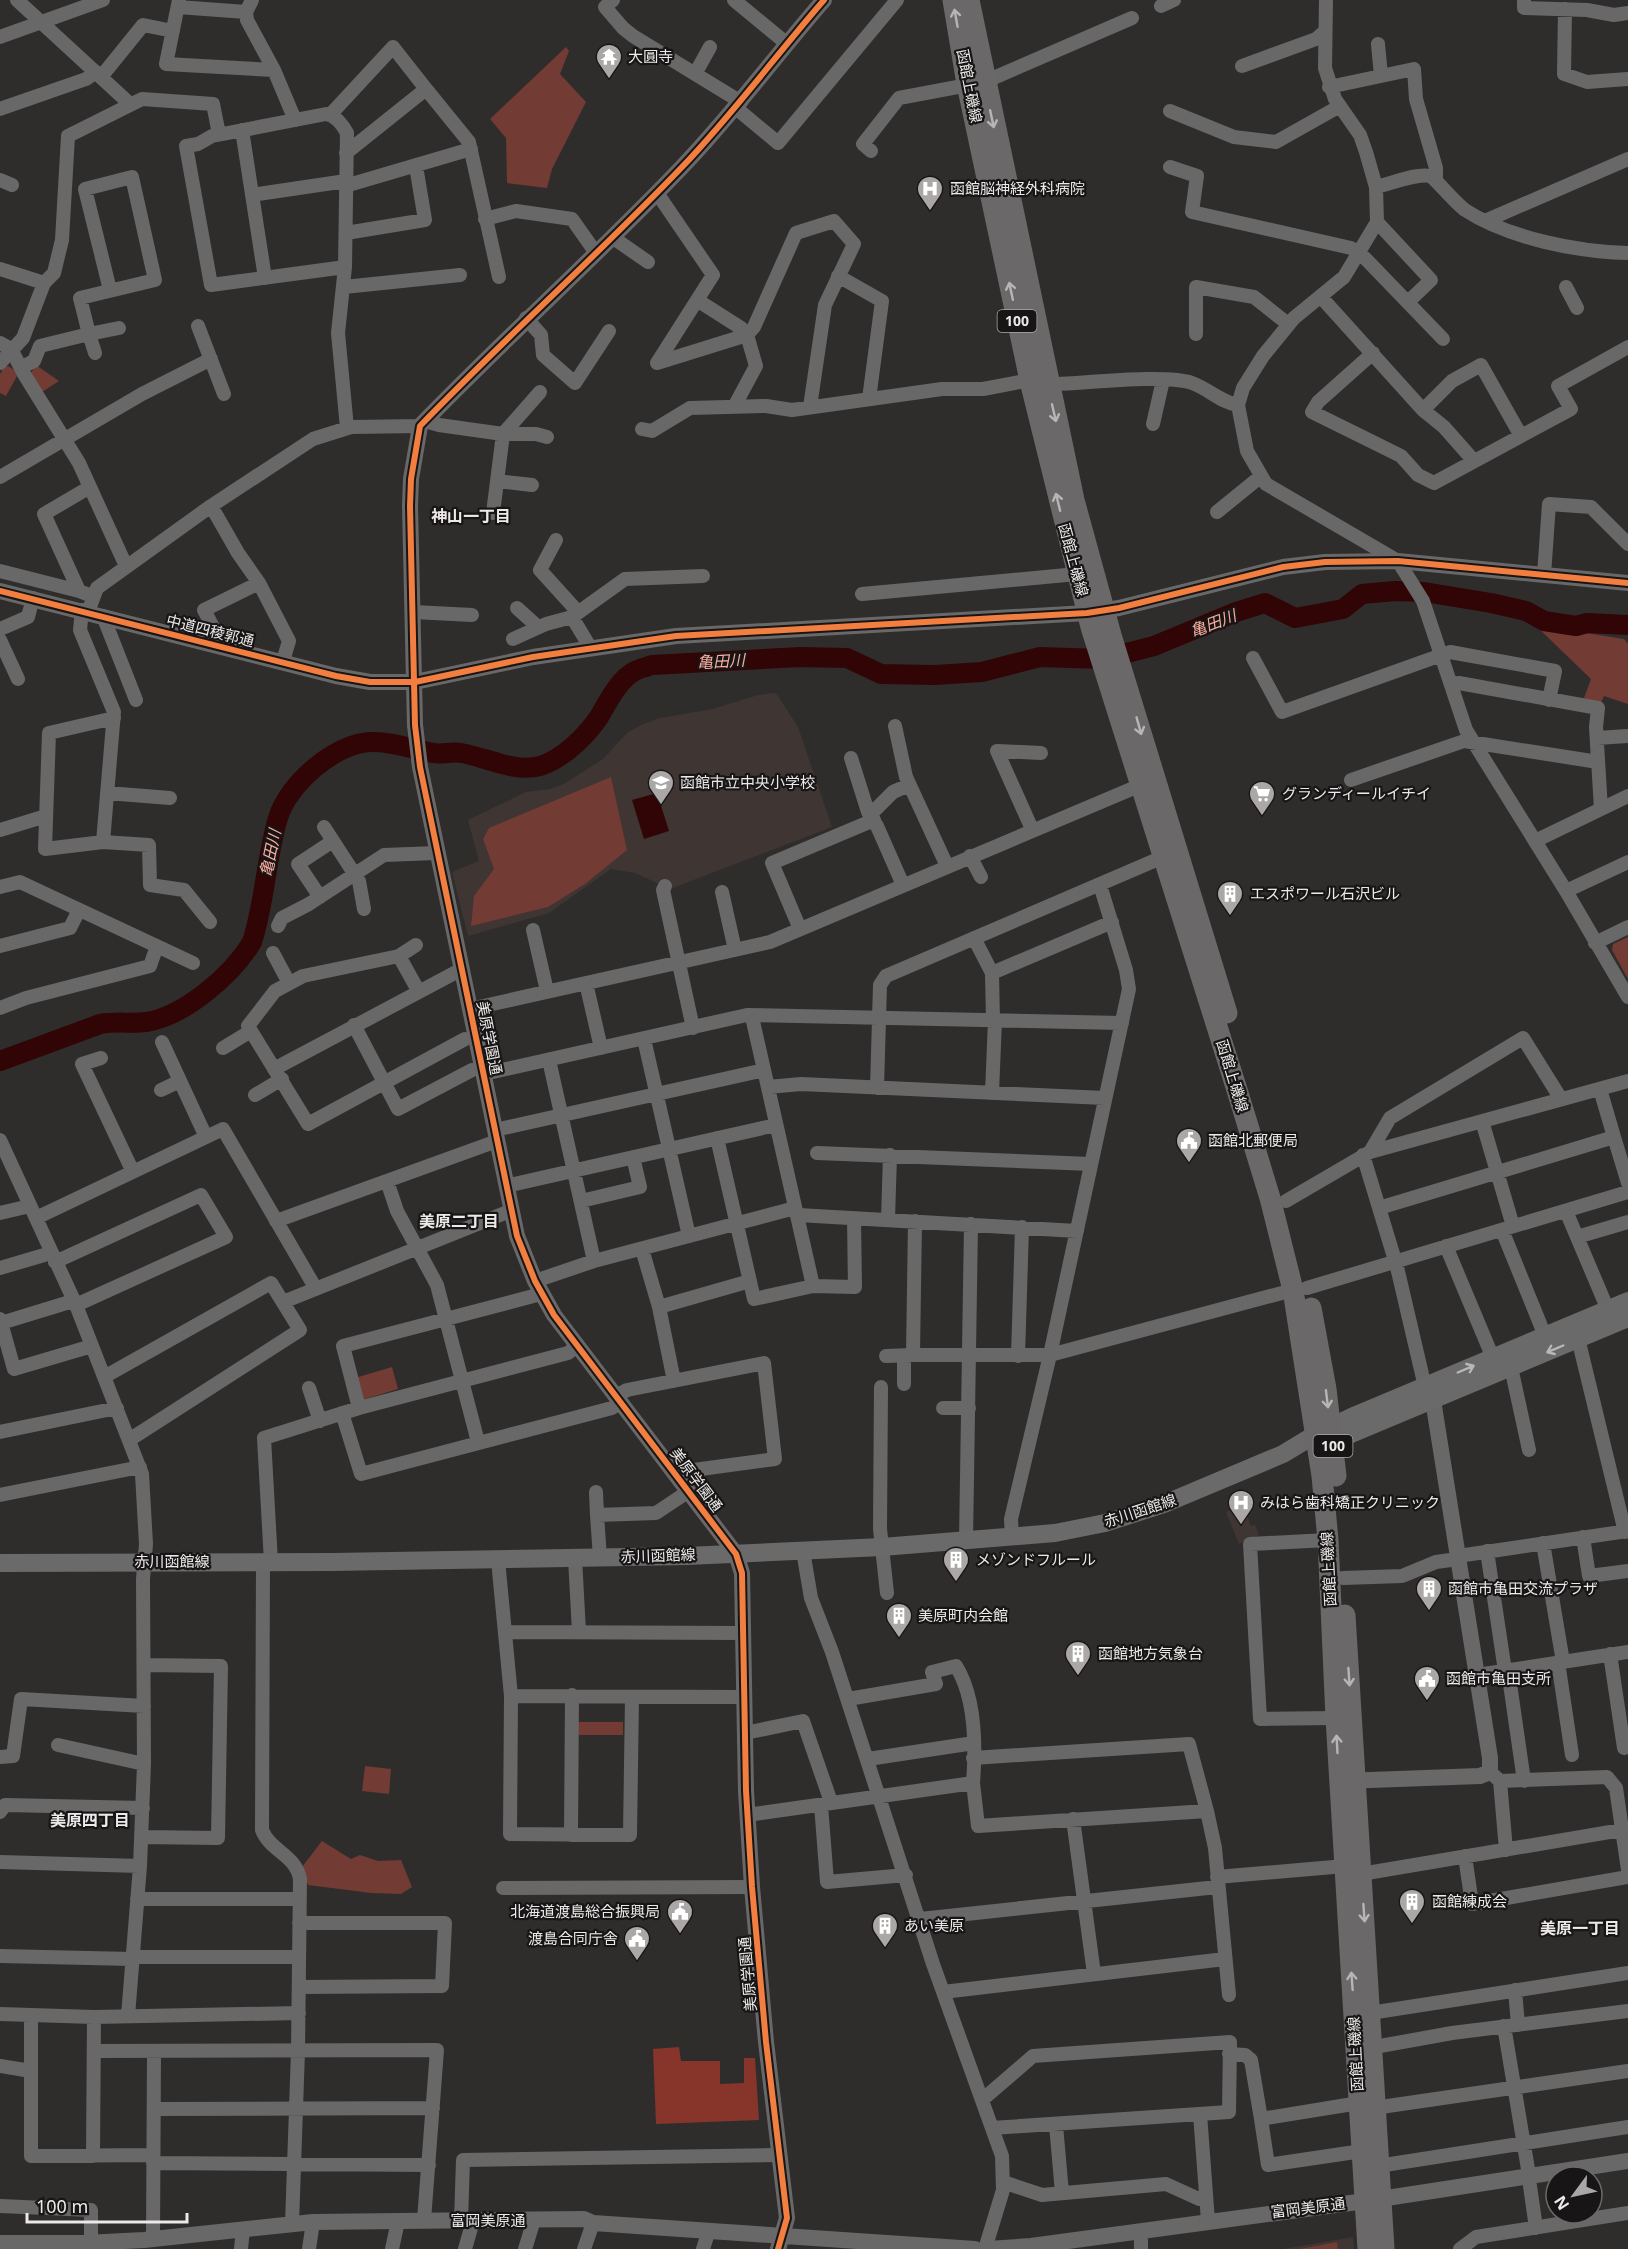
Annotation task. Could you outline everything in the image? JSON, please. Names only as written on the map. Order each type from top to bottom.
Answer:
[{"type":"main road","name":"函館上磯線","points":[[953,0],[976,83],[1077,574],[1096,611]]},
{"type":"main road","name":"函館上磯線","points":[[969,0],[976,83]]},
{"type":"main road","name":"函館上磯線","points":[[1038,380],[1074,500],[1103,637],[1147,782],[1286,1201],[1319,1439],[1328,1540],[1335,1718],[1348,1781]]},
{"type":"main road","name":"函館上磯線","points":[[1147,782],[1163,857],[1300,1289]]},
{"type":"main road","name":"赤川函館線","points":[[0,1563],[498,1560],[736,1554],[1012,1538],[1077,1530],[1139,1513],[1429,1394],[1511,1367],[1577,1331],[1608,1310],[1628,1301]]},
{"type":"main road","name":"赤川函館線","points":[[1429,1394],[1493,1358],[1545,1336],[1577,1331],[1628,1318]]},
{"type":"main road","name":"函館上磯線","points":[[1319,1439],[1343,1578],[1348,1781],[1367,2106],[1378,2166],[1368,2249]]},
{"type":"main road","name":"函館上磯線","points":[[1353,1870],[1370,2013],[1367,2106],[1362,2151],[1384,2249]]},
{"type":"street","points":[[17,0],[130,104]]},
{"type":"street","points":[[0,37],[103,0]]},
{"type":"street","points":[[613,0],[605,7],[623,28],[695,74],[738,105],[778,143],[897,0]]},
{"type":"street","points":[[734,0],[786,43]]},
{"type":"street","points":[[423,424],[526,318],[657,193],[738,105],[786,43],[824,0]]},
{"type":"street","points":[[1161,6],[1174,0]]},
{"type":"street","points":[[1326,0],[1323,61],[1329,87],[1360,135],[1376,188],[1377,222],[1344,277],[1288,324],[1263,356],[1243,388],[1238,405],[1247,451],[1260,477],[1289,499],[1398,561],[1409,576],[1420,594],[1473,742],[1566,891],[1628,997]]},
{"type":"street","points":[[1524,0],[1524,8],[1565,9],[1587,5],[1614,15],[1628,13]]},
{"type":"street","points":[[274,70],[166,64],[179,3],[249,6],[247,21],[274,70],[295,120]]},
{"type":"street","points":[[1565,9],[1564,74],[1587,82],[1628,79]]},
{"type":"street","points":[[871,151],[863,144],[899,98],[976,83],[1132,18]]},
{"type":"street","points":[[0,109],[98,75],[142,25],[173,31]]},
{"type":"street","points":[[1242,66],[1316,39],[1323,33]]},
{"type":"street","points":[[1378,44],[1381,76]]},
{"type":"street","points":[[345,267],[211,285],[186,146],[242,130],[330,115],[393,47],[469,142],[499,278]]},
{"type":"street","points":[[695,74],[710,47]]},
{"type":"street","points":[[1329,87],[1414,69],[1416,99],[1436,168],[1436,177],[1453,202],[1485,221],[1594,252],[1628,253]]},
{"type":"street","points":[[346,153],[426,89]]},
{"type":"street","points":[[0,363],[6,346],[23,338],[44,283],[54,273],[62,240],[68,136],[142,99],[213,104],[219,135]]},
{"type":"street","points":[[1170,111],[1234,137],[1276,142],[1340,106]]},
{"type":"street","points":[[330,115],[347,133],[345,267],[338,333],[347,428]]},
{"type":"street","points":[[242,130],[265,278]]},
{"type":"street","points":[[252,195],[346,184],[471,149]]},
{"type":"street","points":[[1485,221],[1628,159]]},
{"type":"street","points":[[345,233],[426,220],[416,166]]},
{"type":"street","points":[[1170,167],[1197,176],[1192,212],[1351,248],[1360,253],[1443,339]]},
{"type":"street","points":[[1376,188],[1427,175],[1436,177]]},
{"type":"street","points":[[95,353],[80,298],[155,280],[132,177],[85,189],[110,290]]},
{"type":"street","points":[[657,193],[713,275],[657,363],[747,335],[754,327],[796,233],[834,221],[854,244],[825,305],[810,407]]},
{"type":"street","points":[[485,219],[516,212],[572,219],[596,253]]},
{"type":"street","points":[[1377,222],[1431,280],[1408,302]]},
{"type":"street","points":[[612,237],[648,262]]},
{"type":"street","points":[[0,269],[44,283]]},
{"type":"street","points":[[344,287],[460,275]]},
{"type":"street","points":[[838,276],[882,301],[868,399]]},
{"type":"street","points":[[1196,334],[1196,287],[1254,297],[1288,324]]},
{"type":"street","points":[[1566,287],[1577,308]]},
{"type":"street","points":[[1321,297],[1423,410],[1444,427],[1474,460]]},
{"type":"street","points":[[697,300],[741,327],[747,335],[756,366],[734,406]]},
{"type":"street","points":[[526,318],[541,335],[543,354],[575,383],[609,331]]},
{"type":"street","points":[[198,326],[224,394]]},
{"type":"street","points":[[22,367],[33,361],[40,345],[119,328]]},
{"type":"street","points":[[6,346],[22,367],[63,440],[79,463],[126,566]]},
{"type":"street","points":[[1373,353],[1318,402],[1312,411],[1401,456],[1418,476],[1434,483],[1571,409],[1558,386],[1628,347]]},
{"type":"street","points":[[0,477],[142,394],[211,359]]},
{"type":"street","points":[[1423,410],[1452,381],[1481,365],[1521,436]]},
{"type":"street","points":[[642,429],[652,431],[690,408],[766,406],[792,410],[942,389],[983,389],[1038,380],[1057,384],[1163,380],[1191,383],[1227,403],[1238,405]]},
{"type":"street","points":[[1153,424],[1163,380]]},
{"type":"street","points":[[493,513],[503,434],[540,392]]},
{"type":"street","points":[[103,842],[114,712],[80,630],[97,588],[229,493],[278,464],[313,439],[347,428],[423,424],[503,434],[536,434],[547,437]]},
{"type":"street","name":"美原学園通","points":[[423,424],[411,479],[415,725],[420,767],[436,853],[471,1009],[478,1072],[496,1136],[510,1211],[517,1236],[538,1288],[577,1346],[736,1554],[742,1573],[747,1815],[766,2042],[787,2218],[780,2242]]},
{"type":"street","points":[[1217,512],[1260,477]]},
{"type":"street","points":[[497,482],[532,485]]},
{"type":"street","points":[[90,487],[44,514],[136,700]]},
{"type":"street","points":[[1544,575],[1549,504],[1592,507],[1628,544]]},
{"type":"street","points":[[214,511],[238,553],[259,583],[289,641],[283,661]]},
{"type":"street","points":[[556,540],[540,570],[575,615],[590,647]]},
{"type":"street","name":"中道四稜郭通","points":[[0,591],[89,605],[215,645],[370,682],[415,682],[590,647],[724,632],[1096,611],[1283,567],[1348,560],[1398,561],[1628,583]]},
{"type":"street","points":[[0,571],[89,605]]},
{"type":"street","points":[[862,594],[1077,574]]},
{"type":"street","points":[[513,639],[538,627],[575,615],[625,579],[703,576]]},
{"type":"street","points":[[215,645],[214,629],[204,610],[259,583]]},
{"type":"street","points":[[0,629],[28,617],[33,598]]},
{"type":"street","points":[[517,608],[538,627]]},
{"type":"street","points":[[414,612],[472,615]]},
{"type":"street","points":[[0,640],[18,678]]},
{"type":"street","points":[[1253,658],[1282,712],[1450,652],[1554,671],[1549,700]]},
{"type":"street","points":[[1451,684],[1459,683],[1599,708],[1597,738],[1601,809]]},
{"type":"street","points":[[114,718],[49,733],[45,849],[103,842],[149,845],[150,885],[184,890],[210,922]]},
{"type":"street","points":[[895,726],[909,785],[946,866]]},
{"type":"street","points":[[1597,738],[1628,736]]},
{"type":"street","points":[[1351,780],[1464,741],[1598,762]]},
{"type":"street","points":[[1032,829],[997,751],[1041,753]]},
{"type":"street","points":[[851,758],[872,818],[903,885]]},
{"type":"street","points":[[471,1009],[770,942],[1147,782]]},
{"type":"street","points":[[800,929],[772,863],[872,818],[893,792],[909,785]]},
{"type":"street","points":[[107,793],[170,798]]},
{"type":"street","points":[[1534,841],[1628,796]]},
{"type":"street","points":[[0,830],[46,816]]},
{"type":"street","points":[[324,827],[355,874],[364,909]]},
{"type":"street","points":[[320,897],[298,864],[333,841]]},
{"type":"street","points":[[278,926],[282,918],[320,897],[384,855],[436,853]]},
{"type":"street","points":[[970,856],[981,877]]},
{"type":"street","points":[[877,1088],[880,985],[883,978],[1163,857]]},
{"type":"street","points":[[1566,891],[1628,862]]},
{"type":"street","points":[[0,887],[20,882],[193,963]]},
{"type":"street","points":[[1012,1538],[1011,1519],[1050,1355],[1129,989],[1100,885]]},
{"type":"street","points":[[665,886],[663,890],[693,1028]]},
{"type":"street","points":[[722,892],[735,950]]},
{"type":"street","points":[[0,946],[70,928],[79,910]]},
{"type":"street","points":[[992,973],[1112,922]]},
{"type":"street","points":[[1595,943],[1628,927]]},
{"type":"street","points":[[533,930],[547,991]]},
{"type":"street","points":[[974,938],[992,973],[994,1020],[992,1093]]},
{"type":"street","points":[[416,945],[399,956],[303,976],[275,990],[248,1026],[308,1124],[465,1039]]},
{"type":"street","points":[[0,1008],[26,998],[150,966],[157,946]]},
{"type":"street","points":[[273,953],[289,984]]},
{"type":"street","points":[[399,956],[418,992]]},
{"type":"street","points":[[255,1095],[278,1074],[354,1025],[462,969]]},
{"type":"street","points":[[586,983],[601,1048]]},
{"type":"street","points":[[354,1025],[398,1109],[478,1072],[549,1060],[747,1015],[752,1017],[1122,1023]]},
{"type":"street","points":[[752,1017],[813,1287]]},
{"type":"street","points":[[223,1048],[251,1031]]},
{"type":"street","points":[[1506,1850],[1429,1394],[1366,1153],[1390,1118],[1523,1038],[1561,1099]]},
{"type":"street","points":[[644,1039],[688,1236]]},
{"type":"street","points":[[162,1041],[206,1137]]},
{"type":"street","points":[[101,1058],[82,1064],[133,1172]]},
{"type":"street","points":[[549,1060],[594,1262]]},
{"type":"street","points":[[276,1221],[387,1181],[496,1136],[562,1115],[764,1070]]},
{"type":"street","points":[[161,1090],[180,1081]]},
{"type":"street","points":[[1286,1201],[1366,1153],[1628,1081]]},
{"type":"street","points":[[768,1087],[801,1084],[1105,1098]]},
{"type":"street","points":[[1599,1089],[1628,1183]]},
{"type":"street","points":[[1482,1121],[1497,1173],[1508,1228],[1545,1336]]},
{"type":"street","points":[[506,1186],[776,1125]]},
{"type":"street","points":[[0,1213],[33,1212],[133,1172],[223,1129],[316,1289]]},
{"type":"street","points":[[1379,1208],[1614,1137]]},
{"type":"street","points":[[717,1138],[754,1299],[813,1287],[855,1287],[854,1219]]},
{"type":"street","points":[[0,1140],[75,1303],[140,1467],[145,1562],[144,1764],[142,1837],[128,2016]]},
{"type":"street","points":[[817,1153],[1091,1164]]},
{"type":"street","points":[[888,1219],[890,1155]]},
{"type":"street","points":[[581,1201],[640,1187],[633,1157]]},
{"type":"street","points":[[387,1181],[398,1211],[437,1285],[478,1442]]},
{"type":"street","points":[[886,1356],[1050,1355],[1300,1289],[1628,1192]]},
{"type":"street","points":[[0,1268],[53,1257],[201,1195],[225,1237],[75,1303],[1,1321],[14,1369],[92,1346]]},
{"type":"street","points":[[283,1302],[510,1211]]},
{"type":"street","points":[[1566,1211],[1608,1310]]},
{"type":"street","points":[[359,1408],[343,1346],[445,1320],[538,1288],[594,1262],[737,1223],[796,1212],[854,1219],[888,1219],[1077,1231]]},
{"type":"street","points":[[904,1384],[909,1356],[915,1221]]},
{"type":"street","points":[[1577,1237],[1628,1222]]},
{"type":"street","points":[[966,1541],[971,1224]]},
{"type":"street","points":[[1018,1356],[1022,1227]]},
{"type":"street","points":[[1446,1246],[1493,1358]]},
{"type":"street","points":[[642,1249],[659,1307],[674,1382]]},
{"type":"street","points":[[659,1307],[750,1281]]},
{"type":"street","points":[[104,1377],[271,1283],[300,1330],[129,1440]]},
{"type":"street","points":[[1343,1578],[1402,1576],[1436,1562],[1487,1551],[1627,1531],[1577,1331]]},
{"type":"street","points":[[292,2224],[299,2013],[298,1869],[271,1845],[262,1830],[267,1562],[264,1438],[359,1408],[568,1353],[577,1346]]},
{"type":"street","points":[[342,1413],[361,1474],[612,1408],[627,1390],[764,1364],[775,1460],[686,1471],[678,1477]]},
{"type":"street","points":[[1511,1367],[1528,1450]]},
{"type":"street","points":[[881,1387],[882,1547],[887,1593]]},
{"type":"street","points":[[309,1388],[320,1421]]},
{"type":"street","points":[[943,1408],[969,1407]]},
{"type":"street","points":[[0,1431],[117,1408]]},
{"type":"street","points":[[0,1495],[140,1467]]},
{"type":"street","points":[[597,1515],[656,1513],[689,1491]]},
{"type":"street","points":[[596,1492],[600,1558]]},
{"type":"street","points":[[1583,1537],[1589,1576],[1628,1570]]},
{"type":"street","points":[[1328,1540],[1250,1544],[1260,1719],[1335,1718]]},
{"type":"street","points":[[1543,1543],[1572,1755]]},
{"type":"street","points":[[803,1551],[811,1598],[848,1699],[944,1992],[1002,2156],[1003,2182],[987,2249]]},
{"type":"street","points":[[1487,1551],[1524,1780]]},
{"type":"street","points":[[575,1558],[579,1632]]},
{"type":"street","points":[[498,1560],[511,1696],[510,1834],[630,1835],[632,1696]]},
{"type":"street","points":[[505,1632],[743,1633]]},
{"type":"street","points":[[1477,1675],[1628,1652]]},
{"type":"street","points":[[1610,1654],[1624,1748]]},
{"type":"street","points":[[142,1837],[218,1838],[221,1666],[145,1665]]},
{"type":"street","points":[[848,1699],[936,1684],[932,1672],[957,1666],[967,1683],[974,1743],[973,1783],[978,1826],[1207,1811]]},
{"type":"street","points":[[571,1835],[572,1695]]},
{"type":"street","points":[[511,1696],[745,1697]]},
{"type":"street","points":[[0,1757],[14,1756],[21,1699],[144,1706]]},
{"type":"street","points":[[745,1733],[803,1721],[826,1803],[827,1882],[906,1875]]},
{"type":"street","points":[[868,1759],[974,1743]]},
{"type":"street","points":[[973,1758],[1189,1744],[1207,1811],[1229,1995]]},
{"type":"street","points":[[58,1745],[144,1764]]},
{"type":"street","points":[[1348,1781],[1480,1776],[1524,1780],[1607,1777],[1616,1788],[1625,1829],[1628,1870]]},
{"type":"street","points":[[747,1815],[973,1783]]},
{"type":"street","points":[[0,1812],[5,1804],[143,1808]]},
{"type":"street","points":[[1073,1820],[1094,1974]]},
{"type":"street","points":[[920,1919],[1083,1901],[1217,1882],[1353,1870],[1465,1856],[1625,1829]]},
{"type":"street","points":[[1465,1856],[1472,1904],[1628,1877]]},
{"type":"street","points":[[0,1862],[140,1866]]},
{"type":"street","points":[[503,1888],[752,1887]]},
{"type":"street","points":[[137,1899],[299,1899]]},
{"type":"street","points":[[298,1987],[442,1986],[445,1923],[299,1923]]},
{"type":"street","points":[[0,1956],[299,1957]]},
{"type":"street","points":[[944,1992],[1225,1959]]},
{"type":"street","points":[[1370,2013],[1628,1973]]},
{"type":"street","points":[[1515,1990],[1511,2025],[1514,2086],[1536,2228]]},
{"type":"street","points":[[1380,2046],[1511,2025],[1628,2011]]},
{"type":"street","points":[[0,2014],[94,2017],[299,2013]]},
{"type":"street","points":[[31,2015],[31,2156],[93,2156],[295,2164],[429,2165]]},
{"type":"street","points":[[93,2156],[94,2017]]},
{"type":"street","points":[[982,2100],[1033,2056],[1230,2042],[1229,2112],[1056,2126],[992,2128]]},
{"type":"street","points":[[94,2050],[437,2050],[424,2220]]},
{"type":"street","points":[[147,2242],[153,2159],[154,2050]]},
{"type":"street","points":[[1229,2054],[1245,2055],[1251,2060],[1268,2165],[1362,2151]]},
{"type":"street","points":[[0,2066],[31,2072]]},
{"type":"street","points":[[1261,2119],[1628,2071]]},
{"type":"street","points":[[154,2109],[434,2108]]},
{"type":"street","points":[[1200,2114],[1208,2221]]},
{"type":"street","points":[[1056,2126],[1062,2193]]},
{"type":"street","points":[[1378,2166],[1628,2127]]},
{"type":"street","points":[[465,2249],[467,2221],[463,2160],[780,2155]]},
{"type":"street","name":"富岡美原通","points":[[987,2249],[1031,2246],[1208,2221],[1529,2181],[1628,2160]]},
{"type":"street","points":[[1003,2182],[1042,2195],[1166,2184],[1199,2199],[1206,2198]]},
{"type":"street","points":[[0,2206],[91,2210],[87,2243]]},
{"type":"street","points":[[1460,2249],[1476,2237],[1628,2213]]},
{"type":"street","name":"富岡美原通","points":[[0,2243],[147,2242],[312,2222],[584,2219],[593,2223],[709,2230],[780,2242],[975,2249]]},
{"type":"street","points":[[525,2249],[534,2220]]},
{"type":"street","points":[[392,2249],[398,2221]]},
{"type":"street","points":[[309,2249],[312,2222]]},
{"type":"street","points":[[584,2249],[593,2223]]},
{"type":"street","points":[[241,2249],[243,2229]]},
{"type":"street","points":[[703,2249],[709,2230]]},
{"type":"shaded area","points":[[566,47],[569,51],[560,74],[586,102],[552,169],[547,188],[507,183],[506,138],[490,119]]},
{"type":"shaded area","points":[[36,365],[59,381],[42,392],[31,373]]},
{"type":"shaded area","points":[[8,366],[16,371],[17,376],[6,396],[0,393],[0,374],[4,367]]},
{"type":"shaded area","points":[[1535,625],[1624,639],[1628,644],[1628,704],[1604,696],[1601,703],[1584,698],[1591,679]]},
{"type":"shaded area","name":"函館市立中央小学校","points":[[776,693],[798,727],[832,827],[670,889],[635,873],[611,869],[549,913],[468,936],[452,872],[479,861],[468,820],[526,792],[550,789],[564,784],[603,759],[627,733],[643,724],[660,718],[713,709],[758,695]]},
{"type":"shaded area","points":[[611,777],[627,850],[585,884],[548,907],[471,926],[474,896],[494,869],[483,839],[489,828]]},
{"type":"shaded area","points":[[657,793],[669,831],[644,839],[632,800]]},
{"type":"shaded area","points":[[1628,937],[1628,979],[1612,950],[1613,944]]},
{"type":"shaded area","points":[[392,1367],[398,1389],[362,1400],[355,1378]]},
{"type":"shaded area","name":"みはら歯科矯正クリニック","points":[[1234,1509],[1245,1511],[1251,1526],[1255,1525],[1259,1535],[1239,1544],[1226,1512]]},
{"type":"shaded area","points":[[576,1722],[623,1722],[623,1735],[576,1735]]},
{"type":"shaded area","points":[[365,1766],[391,1769],[389,1794],[362,1791]]},
{"type":"shaded area","points":[[322,1841],[351,1859],[360,1855],[378,1861],[401,1860],[412,1887],[401,1894],[371,1893],[308,1885],[302,1867]]},
{"type":"shaded area","points":[[679,2047],[681,2061],[720,2061],[720,2084],[744,2083],[744,2058],[755,2058],[759,2120],[656,2124],[653,2049]]},
{"type":"shaded area","points":[[1353,2237],[1354,2249],[1283,2249]]},
{"type":"shaded area","points":[[1337,2242],[1338,2249],[1300,2249]]},
{"type":"waterway","name":"亀田川","points":[[0,1061],[100,1024],[146,1022],[161,1018],[192,1002],[220,980],[252,942],[274,833],[283,805],[302,779],[315,768],[328,758],[357,744],[379,742],[426,752],[454,752],[510,766],[530,768],[549,763],[581,739],[599,717],[624,679],[637,670],[652,665],[800,657],[847,658],[881,674],[935,675],[982,672],[1040,657],[1103,659],[1154,646],[1236,612],[1265,603],[1295,618],[1343,609],[1362,594],[1395,591],[1424,592],[1526,611],[1544,621],[1576,626],[1587,623],[1628,625]]},
{"type":"cycle path","points":[[778,2249],[787,2218],[766,2042],[752,1887],[746,1791],[742,1573],[736,1554],[554,1315],[535,1281],[517,1236],[420,767],[415,725],[410,506],[411,479],[420,426],[682,167],[824,0]]},
{"type":"cycle path","points":[[0,591],[336,676],[370,682],[415,682],[533,657],[676,636],[1087,613],[1119,608],[1283,567],[1325,562],[1398,561],[1628,583]]},
{"type":"place","name":"大圓寺","points":[[609,80]]},
{"type":"place","name":"函館脳神経外科病院","points":[[930,212]]},
{"type":"place","name":"函館市立中央小学校","points":[[661,806]]},
{"type":"place","name":"グランディールイチイ","points":[[1262,817]]},
{"type":"place","name":"エスポワール石沢ビル","points":[[1230,917]]},
{"type":"place","name":"函館北郵便局","points":[[1189,1164]]},
{"type":"place","name":"みはら歯科矯正クリニック","points":[[1241,1526]]},
{"type":"place","name":"メゾンドフルール","points":[[956,1583]]},
{"type":"place","name":"函館市亀田交流プラザ","points":[[1429,1612]]},
{"type":"place","name":"美原町内会館","points":[[899,1639]]},
{"type":"place","name":"函館地方気象台","points":[[1078,1677]]},
{"type":"place","name":"函館市亀田支所","points":[[1427,1702]]},
{"type":"place","name":"函館練成会","points":[[1412,1925]]},
{"type":"place","name":"北海道渡島総合振興局","points":[[680,1935]]},
{"type":"place","name":"あい美原","points":[[885,1949]]},
{"type":"place","name":"渡島合同庁舎","points":[[637,1962]]},
{"type":"district","name":"神山一丁目","points":[[471,516]]},
{"type":"district","name":"美原二丁目","points":[[459,1221]]},
{"type":"district","name":"美原四丁目","points":[[90,1820]]},
{"type":"district","name":"美原一丁目","points":[[1580,1928]]}]
